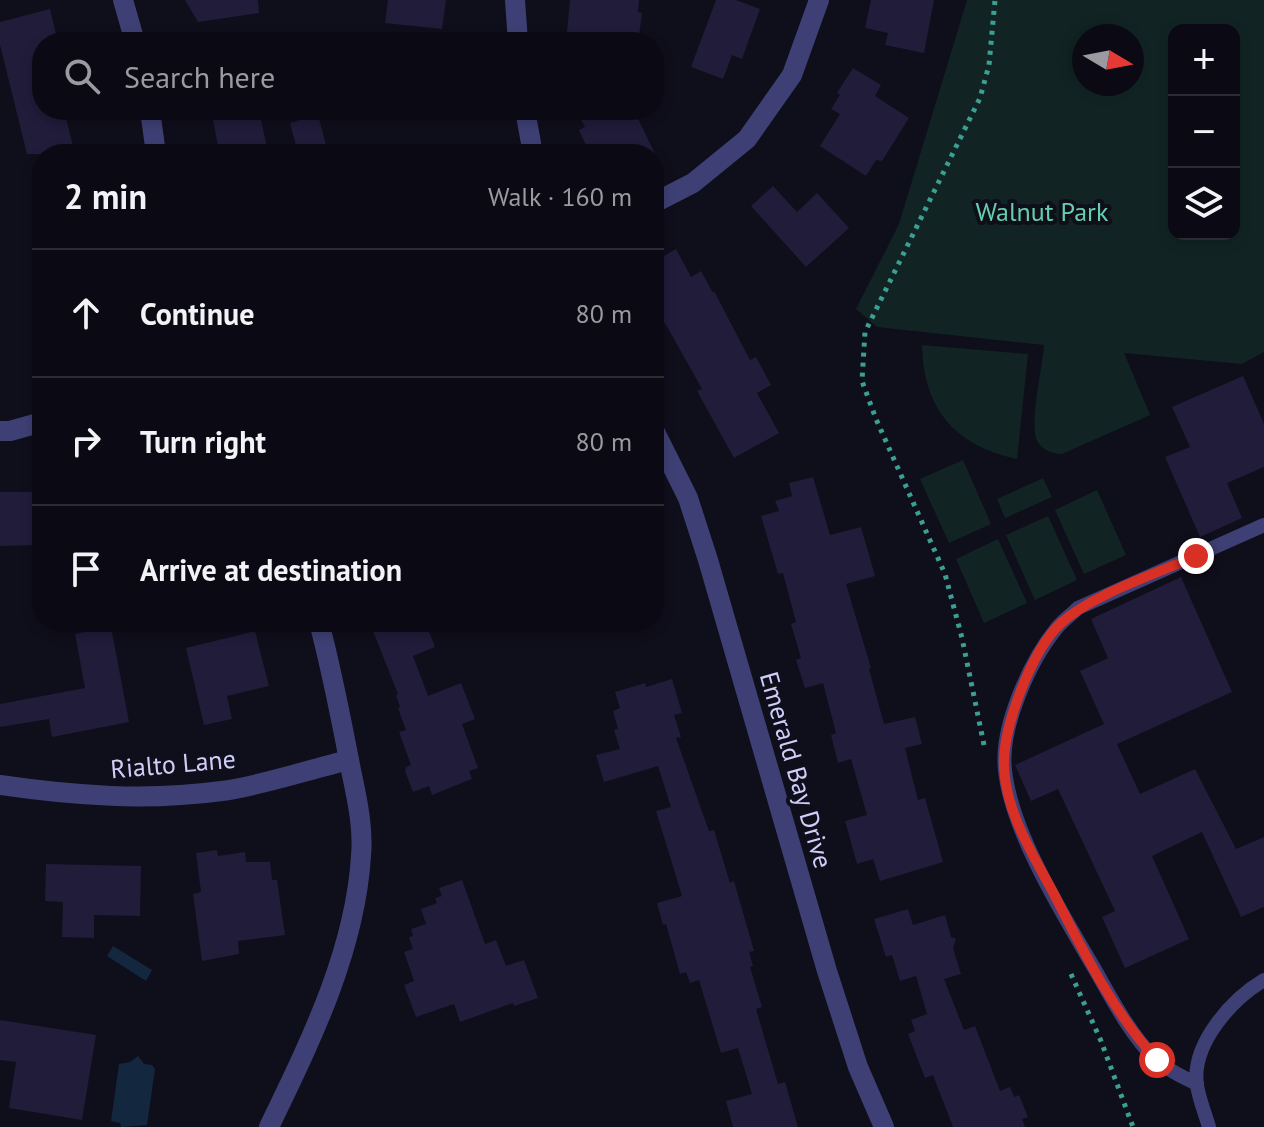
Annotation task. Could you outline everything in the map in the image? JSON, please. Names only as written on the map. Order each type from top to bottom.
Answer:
[{"type":"street","points":[[123,0],[132,32]]},
{"type":"street","points":[[515,0],[517,32]]},
{"type":"street","points":[[664,198],[693,183],[747,139],[792,75],[819,0]]},
{"type":"street","points":[[151,120],[155,144]]},
{"type":"street","points":[[527,120],[531,144]]},
{"type":"street","points":[[0,431],[32,425]]},
{"type":"street","name":"Emerald Bay Drive","points":[[664,450],[688,498],[827,971],[858,1067],[884,1127]]},
{"type":"street","points":[[269,1127],[330,994],[349,928],[361,856],[359,810],[335,682],[322,632]]},
{"type":"street","name":"Rialto Lane","points":[[0,785],[63,795],[141,799],[225,791],[349,760]]},
{"type":"lane","points":[[1197,1084],[1157,1060],[1136,1037],[1082,948],[1022,834],[1009,799],[1004,766],[1022,688],[1040,651],[1058,626],[1078,608],[1264,525]]},
{"type":"lane","points":[[1209,1127],[1197,1084],[1202,1054],[1218,1020],[1236,1000],[1264,980]]},
{"type":"path","points":[[986,754],[945,574],[862,381],[865,332],[980,98],[989,65],[995,0]]},
{"type":"path","points":[[1069,969],[1101,1041],[1133,1127]]},
{"type":"green space","name":"Walnut Park","points":[[967,0],[1264,0],[1264,352],[1242,364],[1124,353],[1150,415],[1062,454],[1044,449],[1035,433],[1044,345],[877,327],[856,309],[899,224]]},
{"type":"green space","points":[[922,345],[1028,354],[1017,459],[976,445],[947,421],[936,406],[929,388]]},
{"type":"green space","points":[[963,460],[991,524],[949,543],[920,479]]},
{"type":"green space","points":[[1043,478],[1052,497],[1005,518],[997,499]]},
{"type":"green space","points":[[1097,490],[1126,555],[1084,574],[1055,510]]},
{"type":"green space","points":[[1048,516],[1077,580],[1035,600],[1006,535]]},
{"type":"green space","points":[[998,539],[1027,603],[984,623],[956,559]]},
{"type":"water","points":[[113,946],[152,970],[146,981],[107,956]]},
{"type":"water","points":[[138,1056],[144,1064],[152,1065],[155,1069],[147,1125],[121,1127],[120,1123],[111,1121],[119,1064],[130,1062]]},
{"type":"building","points":[[185,0],[258,0],[259,13],[198,22]]},
{"type":"building","points":[[388,0],[446,0],[442,29],[385,23]]},
{"type":"building","points":[[570,0],[639,0],[638,12],[642,13],[640,32],[567,32]]},
{"type":"building","points":[[716,0],[736,0],[760,9],[742,59],[732,55],[723,79],[691,67]]},
{"type":"building","points":[[871,0],[934,0],[924,53],[885,45],[888,33],[865,28]]},
{"type":"building","points":[[50,9],[56,32],[32,32],[32,120],[66,120],[72,144],[32,144],[32,154],[27,154],[0,45],[0,22]]},
{"type":"building","points":[[853,68],[881,85],[875,96],[909,118],[882,161],[876,160],[866,176],[820,146],[840,114],[831,109]]},
{"type":"building","points":[[213,120],[261,120],[266,144],[218,144]]},
{"type":"building","points":[[319,120],[326,144],[296,144],[290,123]]},
{"type":"building","points":[[581,120],[639,120],[650,144],[585,144],[579,130],[585,127]]},
{"type":"building","points":[[773,186],[797,212],[817,193],[849,228],[806,267],[751,206]]},
{"type":"building","points":[[676,249],[691,277],[701,271],[750,360],[756,357],[771,385],[757,393],[779,433],[734,458],[697,391],[702,389],[664,324],[664,256]]},
{"type":"building","points":[[1243,376],[1264,424],[1264,467],[1227,483],[1242,518],[1200,537],[1165,457],[1190,447],[1172,407]]},
{"type":"building","points":[[813,477],[830,535],[861,527],[875,576],[846,584],[884,724],[915,717],[922,744],[905,748],[918,800],[925,798],[943,862],[880,881],[873,859],[857,864],[845,821],[867,815],[851,759],[838,763],[831,735],[836,733],[823,683],[805,688],[796,660],[801,658],[791,624],[796,622],[783,573],[778,574],[761,516],[779,511],[775,501],[792,496],[789,483]]},
{"type":"building","points":[[0,492],[32,492],[32,545],[0,546]]},
{"type":"building","points":[[1181,577],[1232,692],[1117,744],[1140,794],[1195,769],[1236,849],[1264,837],[1264,907],[1241,917],[1202,832],[1152,856],[1189,939],[1125,968],[1102,917],[1115,911],[1058,789],[1031,801],[1015,765],[1104,724],[1080,671],[1108,658],[1091,619]]},
{"type":"building","points":[[112,632],[129,722],[52,737],[49,719],[0,727],[0,704],[85,688],[75,634]]},
{"type":"building","points":[[255,632],[269,686],[227,696],[232,719],[204,725],[186,648]]},
{"type":"building","points":[[373,632],[429,632],[435,647],[413,656],[428,696],[461,683],[475,719],[462,724],[478,768],[469,771],[472,779],[432,795],[429,786],[413,792],[405,771],[411,765],[399,732],[406,730],[398,708],[398,694]]},
{"type":"building","points":[[672,679],[682,713],[674,715],[681,737],[676,738],[709,831],[714,830],[730,883],[734,881],[754,951],[749,952],[753,966],[750,967],[762,1007],[756,1009],[778,1084],[785,1082],[798,1127],[733,1127],[726,1101],[752,1094],[738,1048],[721,1053],[699,980],[690,983],[686,972],[680,974],[657,903],[682,896],[656,811],[671,807],[658,766],[604,782],[596,755],[620,749],[614,730],[618,729],[613,711],[620,708],[615,692]]},
{"type":"building","points":[[217,850],[218,856],[245,852],[246,862],[270,862],[272,880],[277,880],[285,935],[238,941],[239,954],[202,961],[193,894],[201,892],[196,853]]},
{"type":"building","points":[[46,864],[141,866],[140,916],[94,915],[94,938],[62,937],[63,902],[45,901]]},
{"type":"building","points":[[462,880],[485,944],[496,940],[506,966],[524,960],[538,998],[514,1006],[513,1003],[460,1022],[454,1004],[416,1017],[404,985],[414,981],[404,952],[413,949],[409,937],[413,936],[411,929],[426,924],[421,909],[437,903],[435,898],[442,896],[439,888]]},
{"type":"building","points":[[908,909],[913,925],[945,915],[951,937],[956,939],[953,948],[961,974],[944,979],[964,1030],[975,1026],[1000,1091],[1010,1087],[1014,1097],[1019,1095],[1028,1117],[1022,1119],[1025,1127],[953,1127],[933,1075],[925,1078],[908,1034],[915,1031],[911,1020],[927,1014],[916,976],[900,981],[892,955],[886,957],[874,919]]},
{"type":"building","points":[[0,1020],[96,1035],[82,1120],[9,1108],[16,1062],[0,1060]]},
{"type":"route","points":[[1157,1060],[1136,1037],[1109,994],[1022,834],[1009,799],[1004,766],[1008,734],[1022,688],[1040,651],[1058,626],[1078,608],[1196,556]]}]
